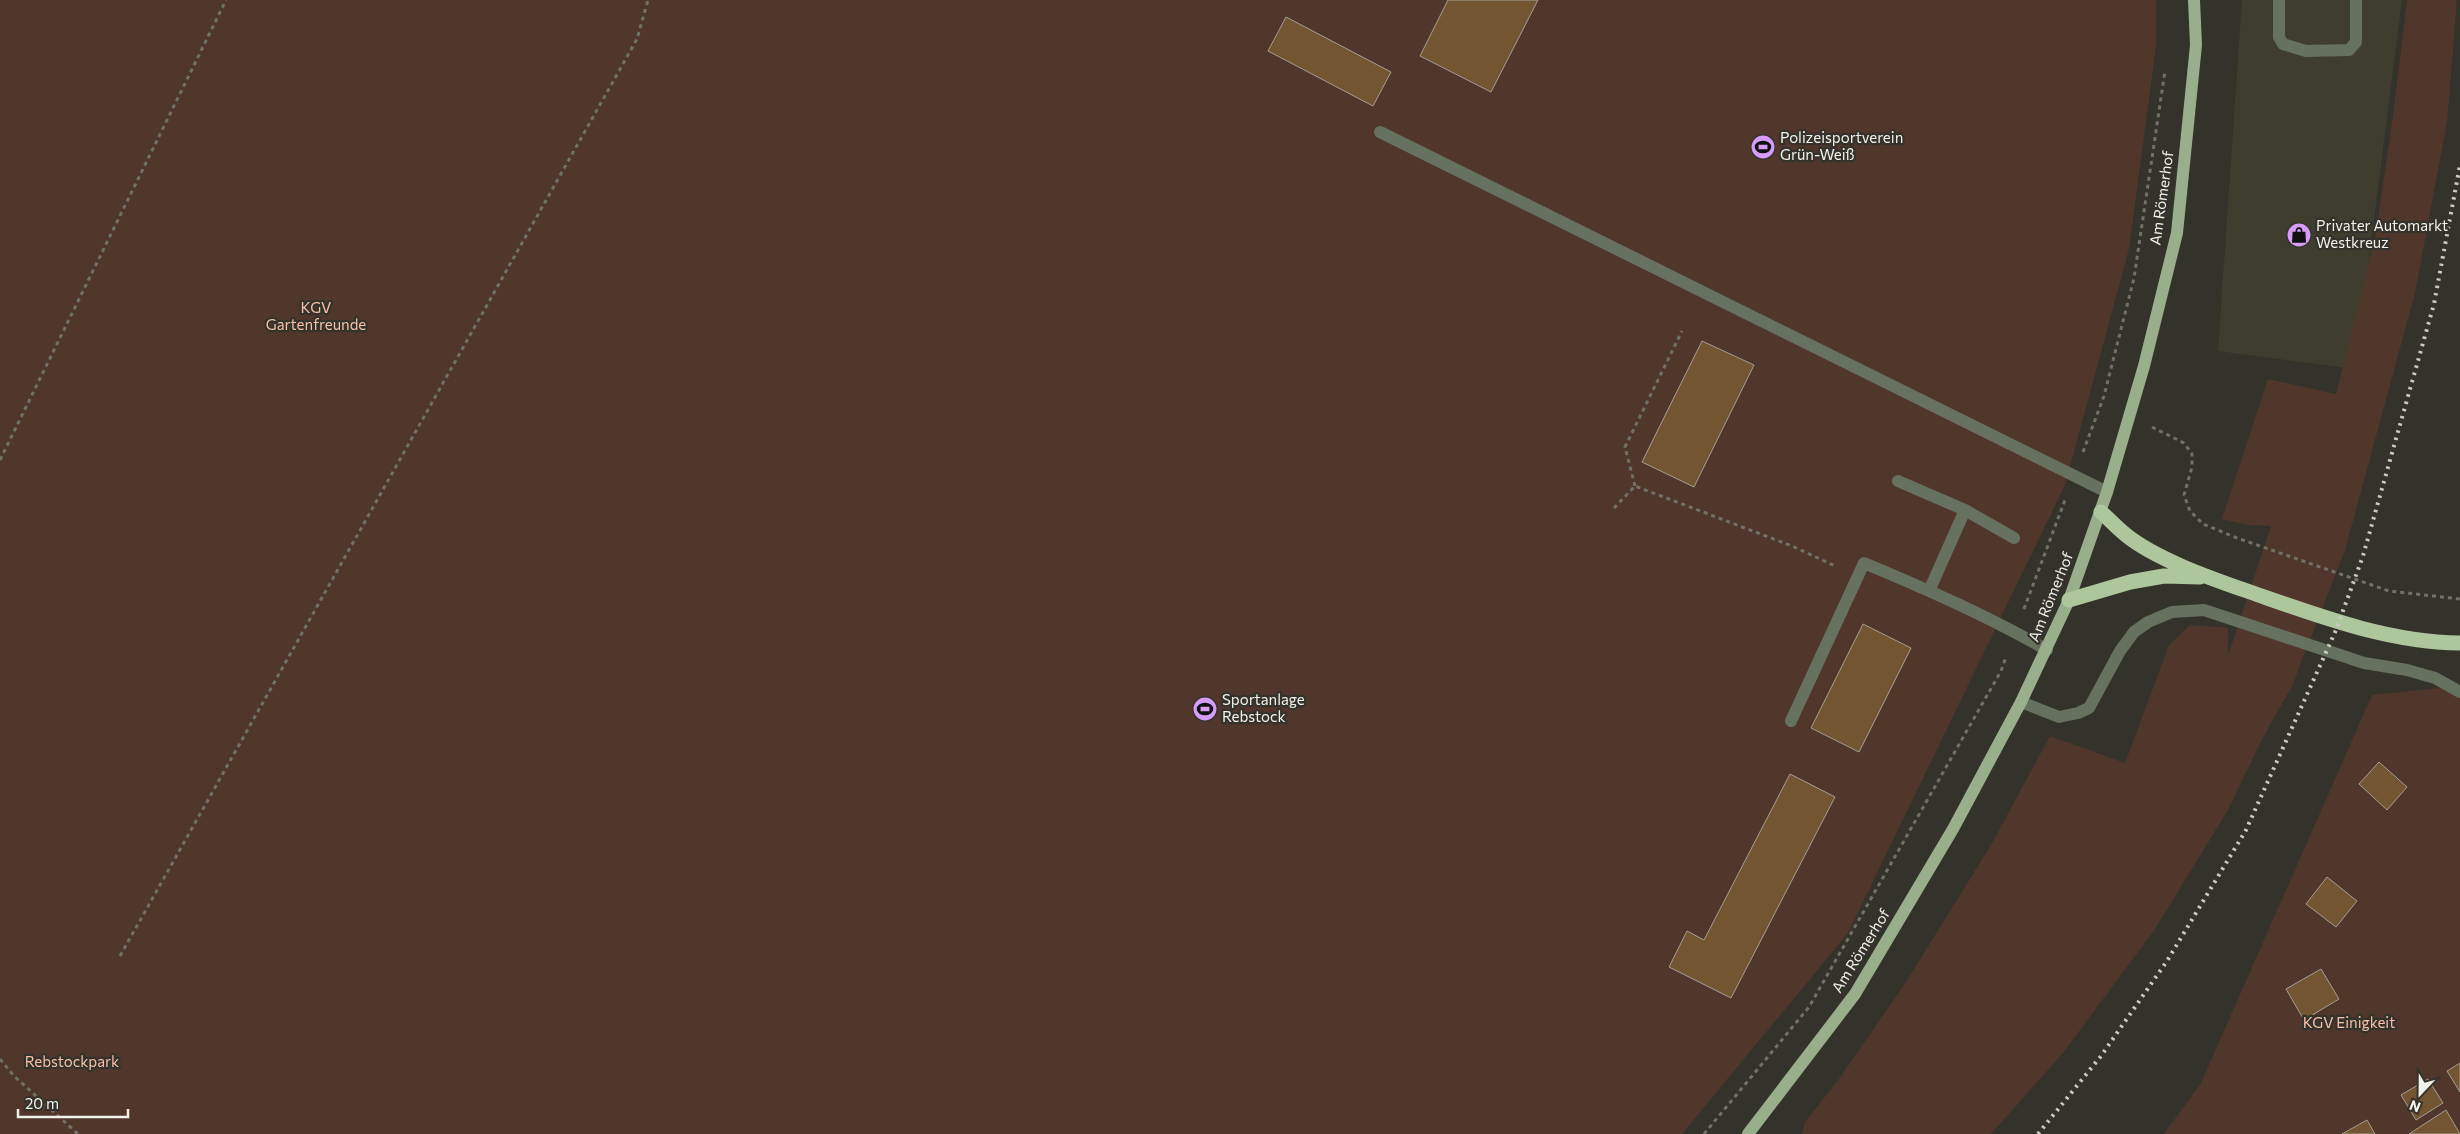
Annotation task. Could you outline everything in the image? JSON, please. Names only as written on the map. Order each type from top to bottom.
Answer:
[{"type":"highway","points":[[2101,512],[2127,536],[2164,557],[2209,578],[2330,620],[2396,638],[2460,643]]},
{"type":"highway","points":[[2069,600],[2130,582],[2164,576],[2209,578]]},
{"type":"main road","name":"Am Römerhof","points":[[1748,1134],[1855,994],[1953,829],[2021,702],[2069,600],[2101,512],[2144,366],[2177,232],[2196,45],[2194,0]]},
{"type":"lane","points":[[2279,0],[2279,37],[2283,44],[2306,51],[2349,50],[2356,42],[2356,0]]},
{"type":"lane","points":[[1380,132],[2107,492]]},
{"type":"lane","points":[[1898,481],[1965,510],[2014,538]]},
{"type":"lane","points":[[1929,591],[1965,510]]},
{"type":"lane","points":[[1791,721],[1864,563],[2016,632],[2047,650]]},
{"type":"lane","points":[[2021,702],[2059,717],[2078,713],[2089,708],[2120,651],[2134,632],[2148,622],[2172,612],[2204,610],[2364,663],[2407,670],[2434,678],[2460,692]]},
{"type":"path","points":[[0,460],[226,0]]},
{"type":"path","points":[[120,956],[637,39],[648,0]]},
{"type":"path","points":[[1704,1134],[1809,1007],[2001,671],[2104,396],[2134,278],[2166,64]]},
{"type":"path","points":[[1635,486],[1625,447],[1682,331]]},
{"type":"path","points":[[2128,417],[2168,433],[2184,443],[2192,454],[2192,467],[2184,495],[2190,511],[2203,524],[2237,538],[2389,591],[2460,599]]},
{"type":"path","points":[[1614,508],[1635,486]]},
{"type":"path","points":[[1635,486],[1792,546],[1858,576]]},
{"type":"path","points":[[0,1059],[14,1076],[78,1134]]},
{"type":"shaded area","name":"Privater Automarkt Westkreuz","points":[[2242,0],[2402,0],[2355,369],[2218,351]]},
{"type":"green space","name":"Sportanlage Rebstock","points":[[0,0],[2156,0],[2156,46],[2129,249],[2065,485],[1848,933],[1682,1134],[0,1134]]},
{"type":"green space","points":[[2407,0],[2457,0],[2447,122],[2415,293],[2345,550],[2292,686],[2261,741],[2228,810],[2155,929],[2063,1053],[1991,1134],[1802,1134],[1805,1122],[1839,1079],[1906,982],[1991,845],[2050,736],[2125,763],[2169,645],[2190,625],[2228,628],[2228,656],[2271,526],[2248,525],[2222,519],[2268,379],[2336,394],[2376,233]]},
{"type":"green space","name":"KGV Einigkeit","points":[[2460,686],[2460,1134],[2164,1134],[2201,1083],[2372,695]]},
{"type":"building","points":[[1448,0],[1538,0],[1491,92],[1420,56]]},
{"type":"building","points":[[1286,17],[1391,72],[1373,106],[1268,51]]},
{"type":"building","points":[[1702,341],[1754,365],[1694,487],[1642,462]]},
{"type":"building","points":[[1863,624],[1911,648],[1859,752],[1811,728]]},
{"type":"building","points":[[2379,762],[2407,787],[2387,810],[2359,784]]},
{"type":"building","points":[[1790,774],[1835,797],[1731,998],[1669,967],[1687,931],[1704,940]]},
{"type":"building","points":[[2327,877],[2357,901],[2336,927],[2306,904]]},
{"type":"building","points":[[2321,969],[2339,999],[2304,1020],[2286,989]]},
{"type":"building","points":[[2460,1063],[2460,1092],[2447,1071]]},
{"type":"building","points":[[2428,1079],[2443,1103],[2416,1120],[2401,1095]]},
{"type":"building","points":[[2446,1110],[2460,1134],[2409,1134]]},
{"type":"building","points":[[2367,1120],[2375,1134],[2342,1134]]},
{"type":"railway","points":[[2038,1134],[2101,1056],[2167,961],[2246,830],[2336,630],[2363,556],[2434,304],[2460,165]]},
{"type":"place","name":"Polizeisportverein Grün-Weiß","points":[[1763,147]]},
{"type":"place","name":"Privater Automarkt Westkreuz","points":[[2299,235]]},
{"type":"place","name":"Sportanlage Rebstock","points":[[1205,709]]},
{"type":"park label","name":"KGV Gartenfreunde","points":[[316,316]]},
{"type":"park label","name":"Rebstockpark","points":[[72,1062]]}]
